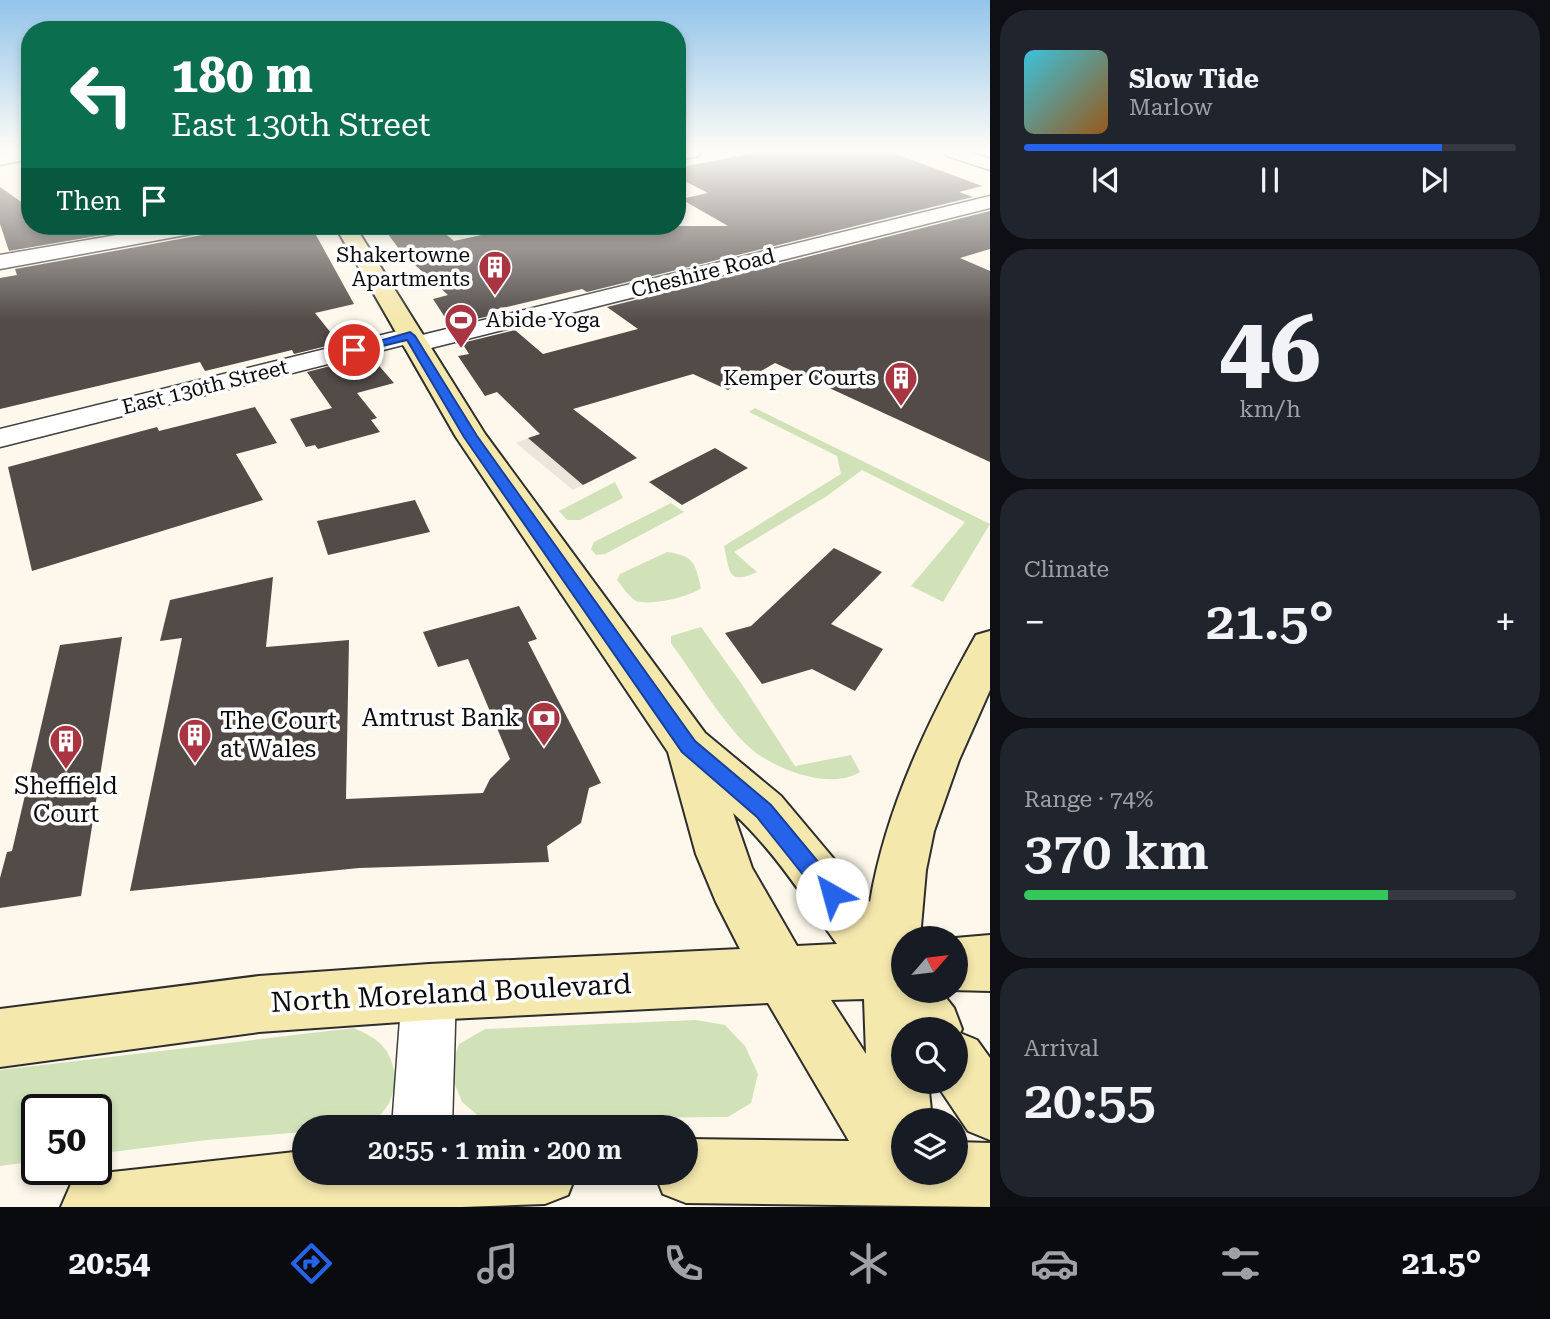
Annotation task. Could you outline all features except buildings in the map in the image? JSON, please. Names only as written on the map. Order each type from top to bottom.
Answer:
[{"type":"main road","points":[[350,235],[471,437],[689,746],[764,811],[891,968]]},
{"type":"main road","points":[[900,926],[900,876],[909,833],[932,766],[990,646]]},
{"type":"main road","points":[[689,746],[725,864],[783,975],[891,1155]]},
{"type":"main road","points":[[968,964],[990,962]]},
{"type":"main road","name":"North Moreland Boulevard","points":[[0,1038],[259,1004],[429,992],[783,975],[891,979]]},
{"type":"main road","points":[[901,1003],[904,1108]]},
{"type":"main road","points":[[968,1077],[990,1109]]},
{"type":"main road","points":[[698,1171],[891,1179]]},
{"type":"main road","points":[[968,1176],[990,1175]]},
{"type":"main road","points":[[94,1207],[292,1181]]},
{"type":"street","name":"Cheshire Road","points":[[412,340],[964,208]]},
{"type":"street","points":[[0,262],[152,235]]},
{"type":"street","name":"East 130th Street","points":[[0,438],[412,340]]},
{"type":"street","points":[[422,1115],[429,992]]},
{"type":"green space","points":[[755,408],[990,524],[943,602],[911,586],[965,522],[862,470],[827,496],[734,552],[757,572],[740,577],[732,574],[724,546],[841,474],[837,456],[749,412]]},
{"type":"green space","points":[[615,482],[623,498],[580,520],[567,520],[559,511]]},
{"type":"green space","points":[[671,503],[684,512],[605,554],[596,555],[591,549],[594,542]]},
{"type":"green space","points":[[667,552],[683,556],[692,562],[701,588],[670,600],[636,601],[617,580],[620,574]]},
{"type":"green space","points":[[701,627],[795,766],[851,755],[860,772],[833,779],[802,775],[772,763],[749,747],[718,711],[671,643],[671,636]]},
{"type":"green space","points":[[696,1020],[725,1025],[745,1046],[758,1074],[751,1103],[728,1117],[477,1115],[462,1102],[450,1072],[459,1044],[485,1029]]},
{"type":"green space","points":[[354,1028],[385,1049],[391,1060],[395,1084],[387,1106],[380,1115],[292,1115],[292,1133],[112,1152],[112,1094],[21,1094],[21,1163],[0,1166],[0,1070]]},
{"type":"shaded area","points":[[528,438],[583,485],[573,490],[516,443]]},
{"type":"place","name":"Shakertowne Apartments","points":[[495,297]]},
{"type":"place","name":"Abide Yoga","points":[[461,350]]},
{"type":"place","name":"Kemper Courts","points":[[901,408]]},
{"type":"place","name":"Amtrust Bank","points":[[544,748]]},
{"type":"place","name":"The Court at Wales","points":[[195,765]]},
{"type":"place","name":"Sheffield Court","points":[[66,771]]},
{"type":"route","points":[[354,350],[410,336],[471,437],[689,746],[764,811],[832,894]]}]
